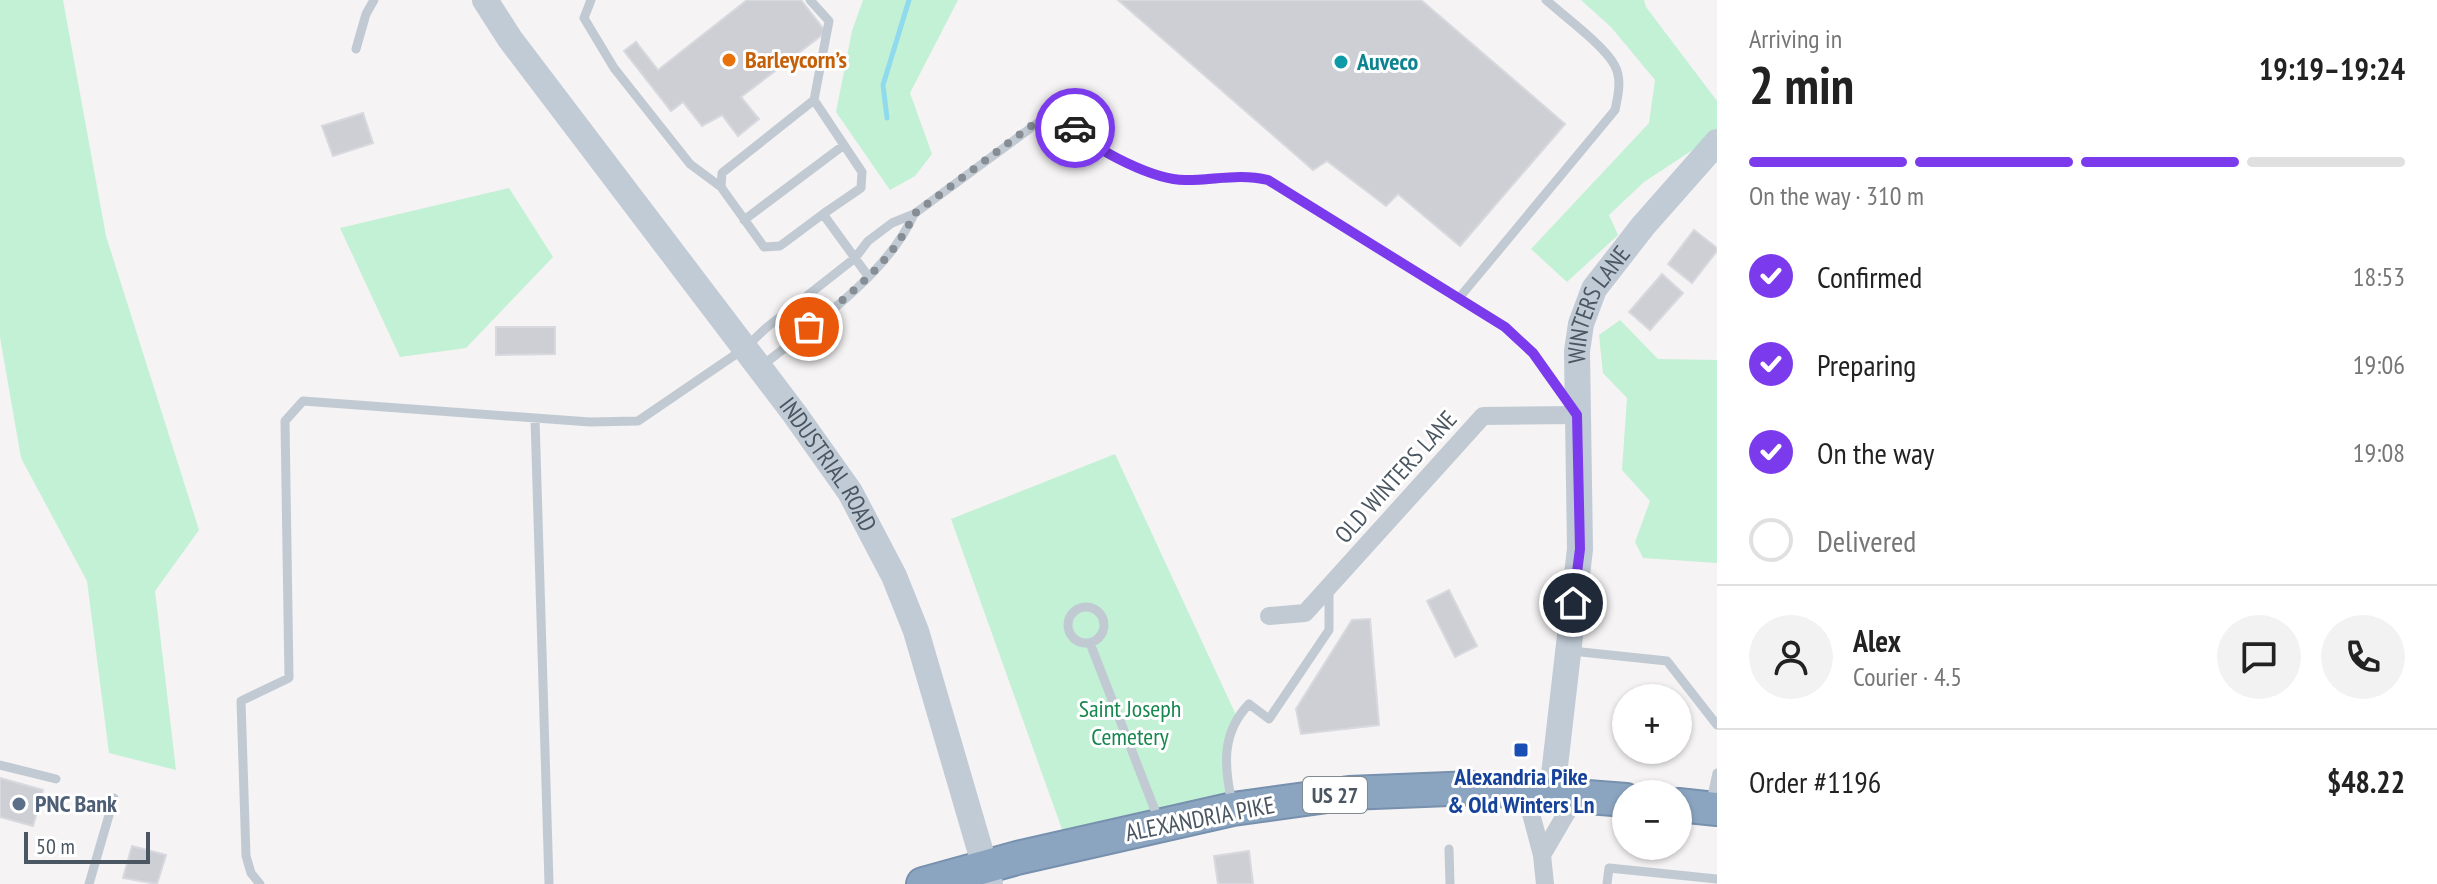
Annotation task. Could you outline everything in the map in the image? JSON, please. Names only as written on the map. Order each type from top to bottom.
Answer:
[{"type":"highway","name":"ALEXANDRIA PIKE","points":[[923,884],[987,875],[1161,825],[1233,809],[1349,793],[1474,788],[1612,799]]},
{"type":"main road","name":"INDUSTRIAL ROAD","points":[[485,0],[510,39],[850,492],[900,588],[920,643],[987,875]]},
{"type":"main road","name":"WINTERS LANE","points":[[1551,793],[1580,549],[1577,351],[1581,324],[1594,289],[1643,226],[1717,142]]},
{"type":"street","name":"OLD WINTERS LANE","points":[[1269,616],[1305,613],[1483,416],[1577,415]]},
{"type":"street","points":[[1545,884],[1542,855],[1551,793]]},
{"type":"street","points":[[1542,855],[1551,793]]},
{"type":"lane","points":[[356,49],[366,14],[374,0]]},
{"type":"lane","points":[[591,0],[584,18],[614,68],[690,164],[721,187],[764,247],[780,246],[861,188],[862,172],[814,100]]},
{"type":"lane","points":[[721,187],[722,173],[814,100],[829,21],[810,0]]},
{"type":"lane","points":[[1459,298],[1615,110],[1620,86],[1616,68],[1605,53],[1546,0]]},
{"type":"lane","points":[[752,358],[766,328],[855,258],[868,241],[892,223],[914,214],[1051,113],[1066,118],[1084,139],[1170,179],[1186,181],[1253,176],[1268,180],[1505,327],[1533,353],[1577,415]]},
{"type":"lane","points":[[744,220],[844,145]]},
{"type":"lane","points":[[823,214],[868,276]]},
{"type":"lane","points":[[260,884],[251,873],[246,856],[241,701],[289,678],[285,421],[303,401],[590,422],[638,421],[752,358],[859,287],[907,231],[914,214]]},
{"type":"lane","points":[[535,418],[549,884]]},
{"type":"lane","points":[[1233,809],[1225,771],[1228,737],[1241,712],[1249,704],[1269,719],[1329,630],[1329,589]]},
{"type":"lane","points":[[1085,607],[1091,607],[1101,614],[1105,625],[1101,636],[1090,643],[1074,638],[1068,628],[1074,612],[1085,607]]},
{"type":"lane","points":[[1090,643],[1161,825]]},
{"type":"lane","points":[[1567,651],[1667,661],[1717,725]]},
{"type":"lane","points":[[0,765],[56,779]]},
{"type":"lane","points":[[1702,808],[1717,773]]},
{"type":"lane","points":[[89,884],[114,798]]},
{"type":"lane","points":[[1449,849],[1450,884]]},
{"type":"lane","points":[[1607,884],[1609,868],[1717,879]]},
{"type":"green space","points":[[0,0],[63,0],[106,236],[199,530],[155,591],[176,770],[109,753],[87,581],[21,458],[0,337]]},
{"type":"green space","points":[[863,0],[958,0],[910,93],[932,154],[915,176],[890,190],[836,112],[852,31]]},
{"type":"green space","points":[[1581,0],[1644,0],[1646,7],[1717,101],[1717,134],[1644,182],[1609,215],[1618,235],[1567,282],[1531,249],[1649,123],[1655,80],[1611,27]]},
{"type":"green space","points":[[509,188],[553,257],[466,348],[400,357],[340,228]]},
{"type":"green space","points":[[1620,320],[1658,359],[1717,360],[1717,563],[1643,558],[1635,542],[1650,501],[1622,470],[1627,398],[1603,373],[1599,335]]},
{"type":"green space","name":"Saint Joseph Cemetery","points":[[1115,454],[1236,715],[1228,737],[1233,809],[1068,846],[951,519]]},
{"type":"building","name":"Barleycorn’s","points":[[747,0],[801,0],[826,32],[741,97],[759,119],[738,136],[722,115],[702,126],[683,102],[671,111],[624,51],[636,42],[658,70]]},
{"type":"building","name":"Auveco","points":[[1118,0],[1421,0],[1565,124],[1460,246],[1398,194],[1386,206],[1327,161],[1313,170]]},
{"type":"building","points":[[363,113],[373,143],[333,156],[322,126]]},
{"type":"building","points":[[1694,230],[1717,251],[1692,283],[1668,264]]},
{"type":"building","points":[[1662,274],[1683,293],[1650,330],[1629,312]]},
{"type":"building","points":[[496,327],[555,327],[555,354],[496,355]]},
{"type":"building","points":[[1449,590],[1477,646],[1455,657],[1427,601]]},
{"type":"building","points":[[1370,619],[1379,725],[1301,734],[1296,709],[1352,620]]},
{"type":"building","name":"PNC Bank","points":[[0,778],[43,790],[33,826],[0,817]]},
{"type":"building","points":[[132,846],[166,855],[157,884],[123,878]]},
{"type":"building","points":[[1249,851],[1253,884],[1218,884],[1214,856]]},
{"type":"waterway","points":[[887,118],[883,85],[909,0]]},
{"type":"way so far","points":[[809,327],[859,287],[907,231],[914,214],[1039,120],[1051,113],[1066,118],[1075,128]]},
{"type":"place","name":"Barleycorn’s","points":[[729,60]]},
{"type":"place","name":"Auveco","points":[[1341,62]]},
{"type":"place","name":"Alexandria Pike & Old Winters Ln","points":[[1521,750]]},
{"type":"place","name":"PNC Bank","points":[[19,804]]},
{"type":"route","points":[[1075,128],[1084,139],[1170,179],[1186,181],[1253,176],[1268,180],[1505,327],[1533,353],[1577,415],[1580,549],[1573,603]]}]
